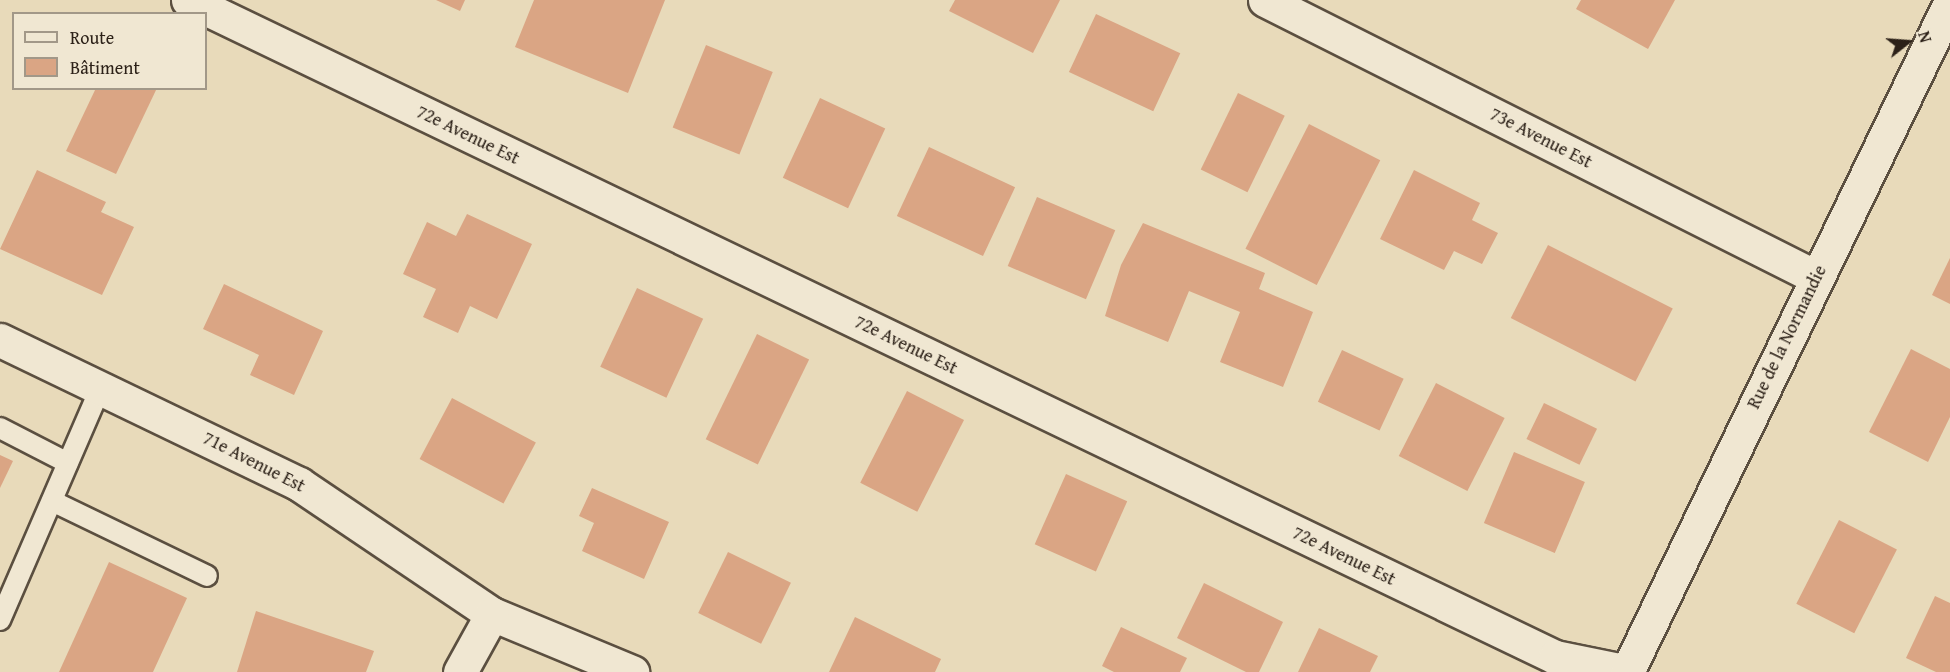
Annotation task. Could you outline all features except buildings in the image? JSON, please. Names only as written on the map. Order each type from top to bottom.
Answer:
[{"type":"street","name":"73e Avenue Est","points":[[1265,0],[1816,277]]},
{"type":"street","name":"72e Avenue Est","points":[[193,1],[1555,657],[1628,672]]},
{"type":"street","name":"Rue de la Normandie","points":[[1628,672],[1816,277],[1950,3]]},
{"type":"street","name":"71e Avenue Est","points":[[0,339],[299,484],[492,614],[632,672]]},
{"type":"street","points":[[460,672],[492,614]]},
{"type":"lane","points":[[1,616],[101,387]]},
{"type":"lane","points":[[0,428],[69,463]]},
{"type":"lane","points":[[52,501],[207,576]]}]
